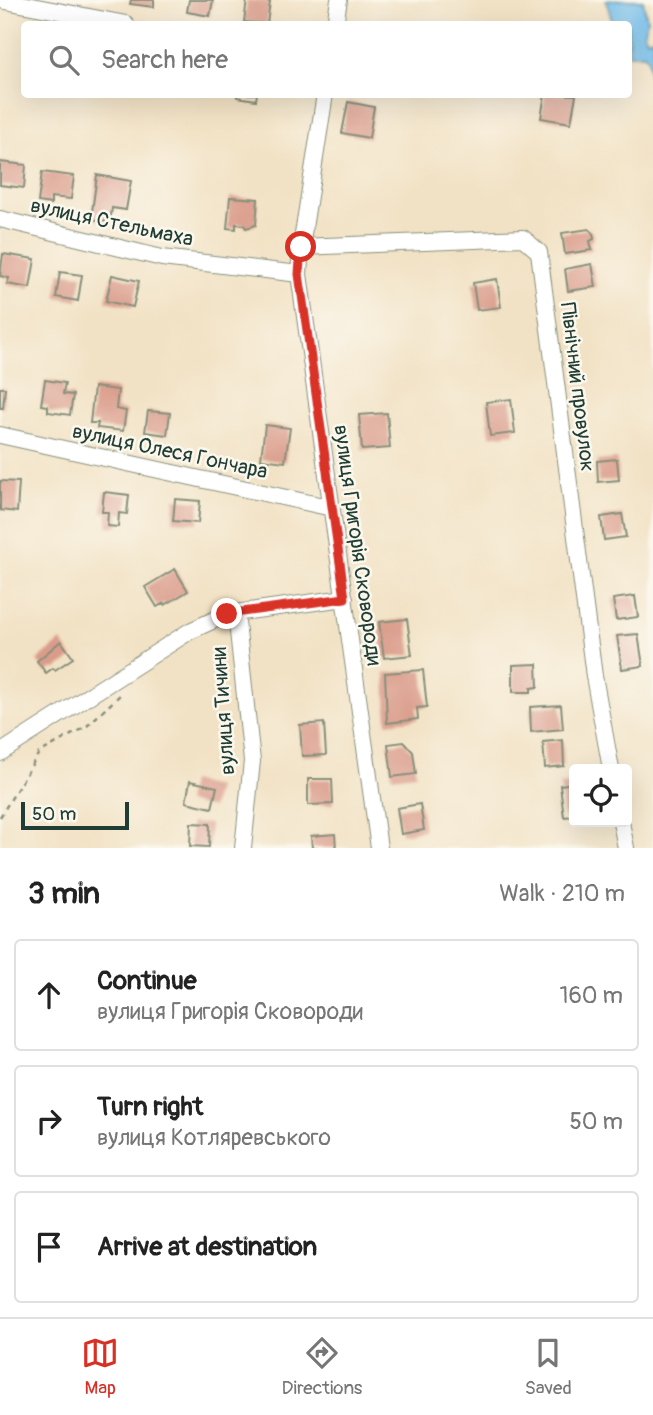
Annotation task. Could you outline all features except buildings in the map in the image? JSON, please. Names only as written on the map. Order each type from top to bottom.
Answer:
[{"type":"street","points":[[0,0],[110,21]]},
{"type":"street","points":[[336,21],[339,0]]},
{"type":"street","name":"вулиця Григорія Сковороди","points":[[324,98],[299,274],[379,848]]},
{"type":"street","name":"вулиця Стельмаха","points":[[0,219],[162,258],[299,274]]},
{"type":"street","name":"Північний провулок","points":[[301,247],[523,238],[539,251],[593,662],[610,764]]},
{"type":"street","name":"вулиця Олеся Гончара","points":[[0,435],[332,508]]},
{"type":"street","points":[[0,753],[190,631],[227,614],[345,598]]},
{"type":"street","name":"вулиця Тичини","points":[[236,613],[252,761],[243,848]]},
{"type":"street","points":[[622,827],[626,848]]},
{"type":"path","points":[[0,817],[39,753],[87,726],[121,694]]},
{"type":"water","points":[[606,0],[643,0],[647,20],[644,35],[648,39],[653,37],[653,108],[648,59],[645,54],[632,54],[632,21],[612,21]]},
{"type":"route","points":[[227,614],[345,598],[299,274],[301,247]]}]
